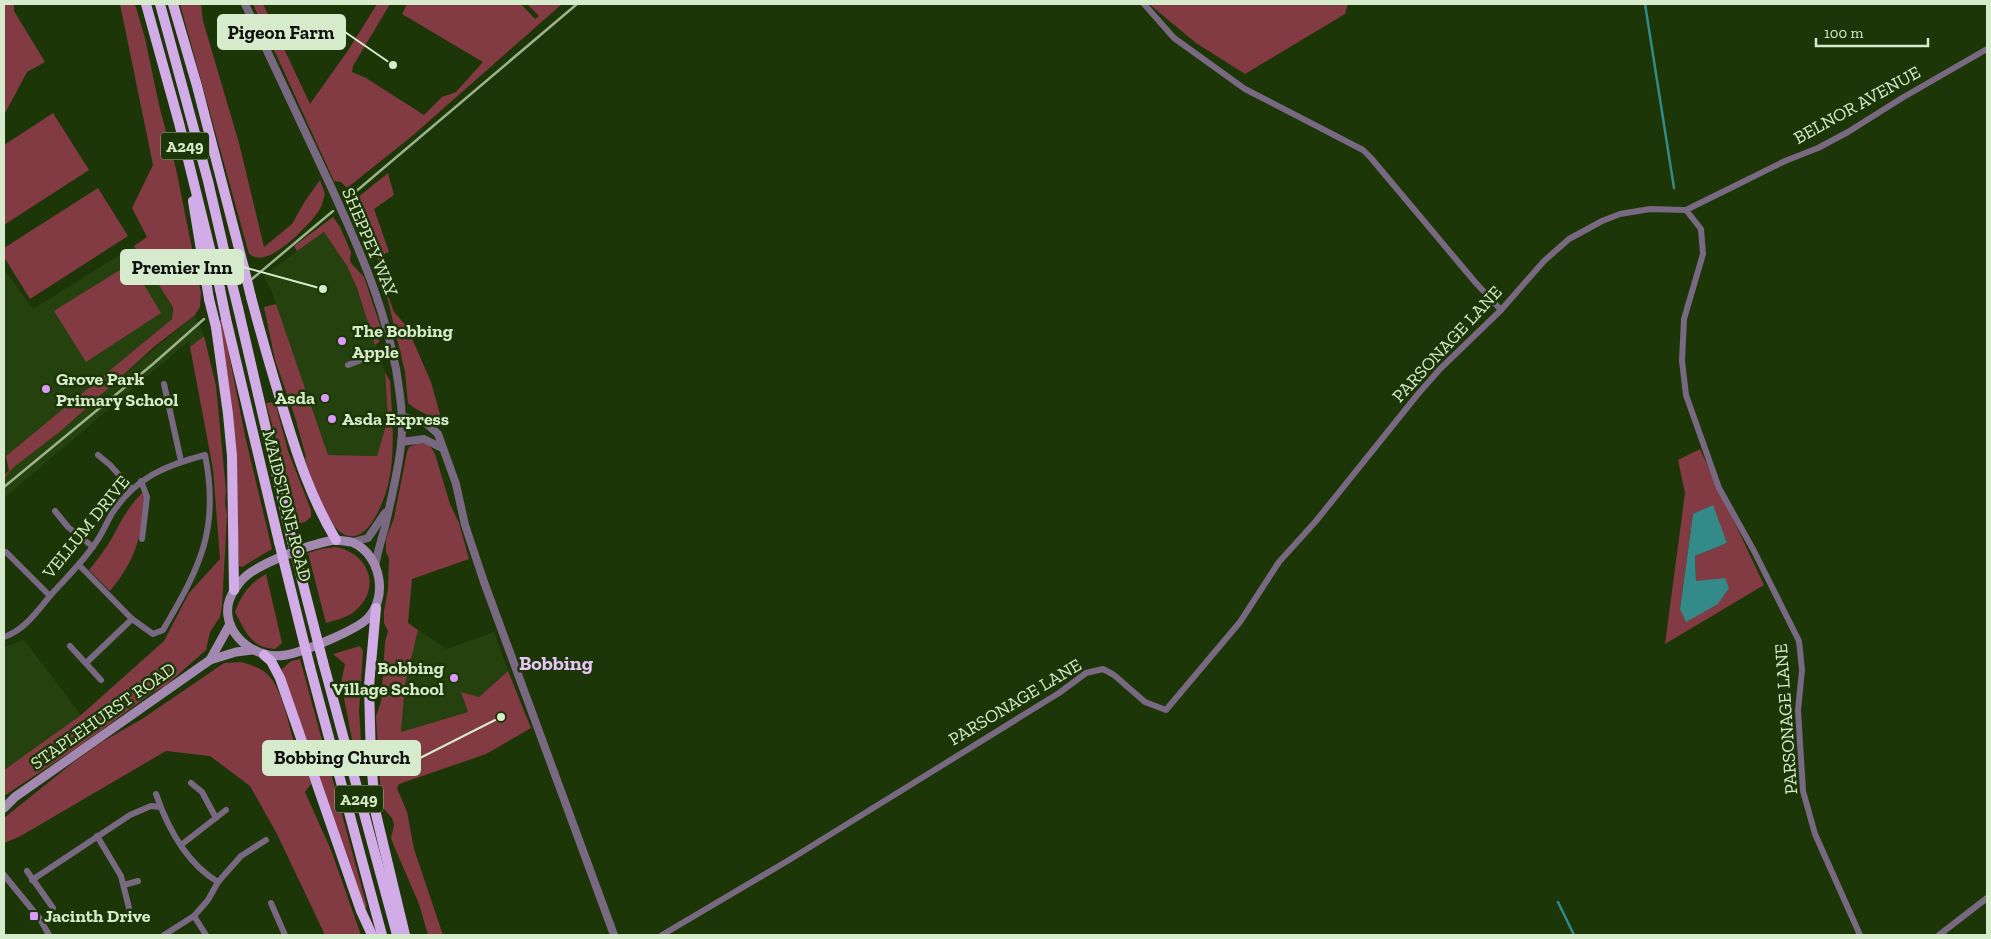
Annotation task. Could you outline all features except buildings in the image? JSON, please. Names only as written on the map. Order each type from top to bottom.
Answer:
[{"type":"highway","name":"MAIDSTONE ROAD","points":[[146,4],[194,181],[310,667],[382,935]]},
{"type":"highway","name":"MAIDSTONE ROAD","points":[[160,4],[206,172],[291,537],[397,935]]},
{"type":"highway","points":[[173,4],[197,86],[267,358],[304,478],[320,513],[336,540]]},
{"type":"highway","points":[[194,181],[193,204],[209,299],[216,327],[228,414],[232,456],[234,590]]},
{"type":"highway","points":[[376,608],[370,686],[371,762],[376,814],[405,935]]},
{"type":"highway","points":[[264,655],[271,661],[280,678],[361,911],[372,935]]},
{"type":"main road","points":[[336,540],[353,542],[366,551],[375,567],[380,588],[376,608],[367,619],[338,636],[286,655],[264,655],[252,650],[234,633],[230,624],[228,608],[234,590],[245,577],[256,570],[316,544],[336,540]]},
{"type":"main road","name":"STAPLEHURST ROAD","points":[[210,660],[230,624]]},
{"type":"main road","name":"STAPLEHURST ROAD","points":[[4,808],[15,797],[210,660],[236,652],[252,650]]},
{"type":"main road","name":"STAPLEHURST ROAD","points":[[4,802],[15,797]]},
{"type":"street","name":"SHEPPEY WAY","points":[[245,4],[371,275],[384,315],[393,352],[399,389],[401,442],[396,475],[378,546],[375,567]]},
{"type":"street","points":[[1144,4],[1174,38],[1245,89],[1367,154],[1501,310]]},
{"type":"street","name":"BELNOR AVENUE","points":[[1686,210],[1848,132],[1902,98],[1987,49]]},
{"type":"street","name":"PARSONAGE LANE","points":[[662,935],[789,860],[1059,693],[1086,673],[1103,669],[1114,675],[1145,702],[1166,710],[1240,622],[1279,562],[1316,521],[1418,394],[1440,369],[1501,310],[1550,255],[1569,239],[1602,220],[1620,214],[1650,209],[1686,210],[1701,229],[1703,254],[1684,319],[1682,361],[1686,395],[1720,488],[1800,641],[1802,670],[1798,710],[1803,791],[1815,834],[1848,904],[1860,935]]},
{"type":"street","points":[[348,366],[371,356],[393,352]]},
{"type":"street","points":[[164,384],[182,461]]},
{"type":"street","points":[[401,416],[426,423],[438,434],[456,484],[465,525],[484,582],[614,935]]},
{"type":"street","points":[[401,442],[424,439],[442,448]]},
{"type":"street","points":[[98,455],[132,489]]},
{"type":"street","name":"VELLUM DRIVE","points":[[4,636],[13,634],[24,626],[79,565],[93,547],[114,511],[132,489],[156,472],[182,461],[205,455],[210,513],[206,542],[195,572],[163,630],[153,634],[132,619]]},
{"type":"street","points":[[142,481],[147,497],[142,540]]},
{"type":"street","name":"SHEPPEY WAY","points":[[353,542],[368,538],[389,507]]},
{"type":"street","points":[[55,511],[68,527],[93,547]]},
{"type":"street","points":[[6,552],[50,596]]},
{"type":"street","points":[[79,565],[132,619],[86,663]]},
{"type":"street","points":[[70,646],[101,680]]},
{"type":"street","points":[[191,783],[202,792],[216,818]]},
{"type":"street","points":[[156,794],[173,837],[194,864],[218,882]]},
{"type":"street","points":[[32,880],[130,815],[151,806],[160,807]]},
{"type":"street","points":[[181,845],[226,810]]},
{"type":"street","points":[[97,836],[122,876],[130,912]]},
{"type":"street","points":[[164,935],[194,916],[208,900],[218,882],[241,856],[266,840]]},
{"type":"street","points":[[26,871],[53,908]]},
{"type":"street","points":[[4,875],[40,919],[49,935]]},
{"type":"street","points":[[124,885],[138,880]]},
{"type":"street","points":[[1938,935],[1987,898]]},
{"type":"street","points":[[271,903],[285,935]]},
{"type":"street","points":[[194,916],[206,935]]},
{"type":"shaded area","points":[[4,4],[14,4],[14,11],[45,62],[27,72],[4,115]]},
{"type":"shaded area","points":[[120,4],[135,4],[145,38],[159,105],[176,169],[201,293],[200,307],[195,315],[155,346],[62,430],[14,467],[4,478],[4,475],[9,471],[6,456],[172,319],[173,308],[171,304],[134,246],[147,237],[132,208],[153,165]]},
{"type":"shaded area","points":[[180,4],[201,4],[203,21],[239,143],[264,247],[292,224],[320,180],[325,194],[319,210],[308,225],[271,255],[260,258],[249,254]]},
{"type":"shaded area","points":[[253,4],[263,4],[310,104],[349,49],[377,4],[390,4],[353,66],[352,72],[366,78],[424,115],[442,97],[456,92],[483,62],[402,14],[407,4],[521,4],[535,19],[539,16],[527,4],[562,4],[411,137],[347,188],[341,182],[334,181]]},
{"type":"shaded area","points":[[1149,4],[1348,4],[1345,14],[1245,74],[1196,43]]},
{"type":"shaded area","points":[[53,113],[89,170],[4,225],[4,145]]},
{"type":"shaded area","points":[[388,173],[394,195],[374,209],[389,252],[382,255],[388,274],[383,274],[374,249],[377,246],[357,198]]},
{"type":"shaded area","points":[[98,188],[128,236],[30,299],[4,257],[4,248]]},
{"type":"shaded area","points":[[333,217],[340,227],[351,252],[351,263],[364,277],[381,328],[379,342],[375,345],[357,288],[347,266],[324,232],[297,251],[294,246]]},
{"type":"shaded area","points":[[324,232],[347,266],[357,288],[385,372],[388,418],[377,456],[328,455],[271,289],[263,276]]},
{"type":"shaded area","name":"Grove Park Primary School","points":[[134,246],[171,304],[172,319],[6,456],[4,452],[4,269],[33,309]]},
{"type":"shaded area","points":[[131,263],[161,313],[86,362],[54,311]]},
{"type":"shaded area","points":[[385,288],[394,312],[407,327],[431,382],[443,425],[408,403],[405,372]]},
{"type":"shaded area","points":[[276,304],[328,455],[377,456],[388,418],[385,372],[390,381],[393,446],[388,485],[373,521],[365,530],[357,535],[348,536],[338,530],[327,516],[312,481],[295,417],[275,360],[264,307]]},
{"type":"shaded area","points":[[195,315],[204,336],[190,347],[189,341],[4,498],[4,475]]},
{"type":"shaded area","points":[[222,319],[245,436],[272,549],[242,567],[239,566],[234,439],[218,322]]},
{"type":"shaded area","points":[[204,336],[216,386],[227,515],[222,606],[220,617],[210,632],[206,650],[165,686],[153,692],[81,745],[4,796],[4,770],[81,715],[164,641],[189,593],[220,559],[213,469],[190,347]]},
{"type":"shaded area","points":[[275,402],[288,451],[311,510],[311,517],[305,522],[297,524],[289,485],[266,403]]},
{"type":"shaded area","points":[[419,443],[429,446],[435,454],[450,504],[459,523],[469,559],[412,579],[408,623],[418,630],[405,685],[401,732],[468,712],[461,692],[479,697],[508,671],[531,728],[486,754],[399,784],[397,788],[407,812],[414,849],[443,935],[428,935],[419,904],[391,838],[394,825],[392,818],[384,809],[381,798],[376,716],[381,702],[385,642],[388,631],[384,623],[389,558],[386,552],[386,539],[394,518],[407,452],[409,447]]},
{"type":"shaded area","points":[[1700,449],[1764,585],[1665,644],[1685,493],[1678,460]],"holes":[[[1693,514],[1727,543],[1695,556],[1696,582],[1725,578],[1680,609]]]},
{"type":"shaded area","points":[[142,493],[146,498],[136,548],[126,568],[110,591],[89,570],[107,547],[129,509]]},
{"type":"shaded area","points":[[335,547],[346,550],[363,563],[368,572],[370,582],[364,602],[355,611],[345,617],[326,623],[308,553]]},
{"type":"shaded area","points":[[266,574],[282,643],[275,649],[267,648],[254,642],[235,612],[247,590],[255,581]]},
{"type":"shaded area","name":"Bobbing Village School","points":[[418,630],[447,649],[494,632],[508,671],[479,697],[468,712],[401,732],[405,685]]},
{"type":"shaded area","points":[[24,640],[81,715],[4,770],[4,647]]},
{"type":"shaded area","points":[[360,646],[363,651],[359,711],[363,772],[356,760],[341,683],[345,664],[333,654]]},
{"type":"shaded area","points":[[300,659],[367,907],[364,908],[281,670],[291,661]]},
{"type":"shaded area","points":[[241,662],[266,673],[278,691],[296,748],[311,784],[305,792],[331,850],[361,935],[325,935],[277,834],[250,786],[210,756],[166,751],[19,837],[4,843],[4,818],[75,761],[102,742],[142,719],[224,663]]},
{"type":"water","points":[[1713,505],[1727,543],[1695,556],[1696,581],[1725,578],[1729,588],[1718,604],[1686,622],[1680,609],[1693,514]]},
{"type":"waterway","points":[[1645,4],[1674,188]]},
{"type":"waterway","points":[[1558,902],[1574,935]]},
{"type":"railway","points":[[347,199],[577,4]]},
{"type":"railway","points":[[252,279],[333,211]]},
{"type":"railway","points":[[4,487],[153,364],[204,319]]},
{"type":"place","name":"Pigeon Farm","points":[[393,65]]},
{"type":"place","name":"Premier Inn","points":[[323,289]]},
{"type":"place","name":"The Bobbing Apple","points":[[342,341]]},
{"type":"place","name":"Grove Park Primary School","points":[[46,389]]},
{"type":"place","name":"Asda","points":[[325,398]]},
{"type":"place","name":"Asda Express","points":[[332,419]]},
{"type":"place","name":"Bobbing Village School","points":[[454,678]]},
{"type":"place","name":"Bobbing Church","points":[[501,717]]},
{"type":"place","name":"Jacinth Drive","points":[[34,916]]},
{"type":"district","name":"Bobbing","points":[[556,663]]}]
